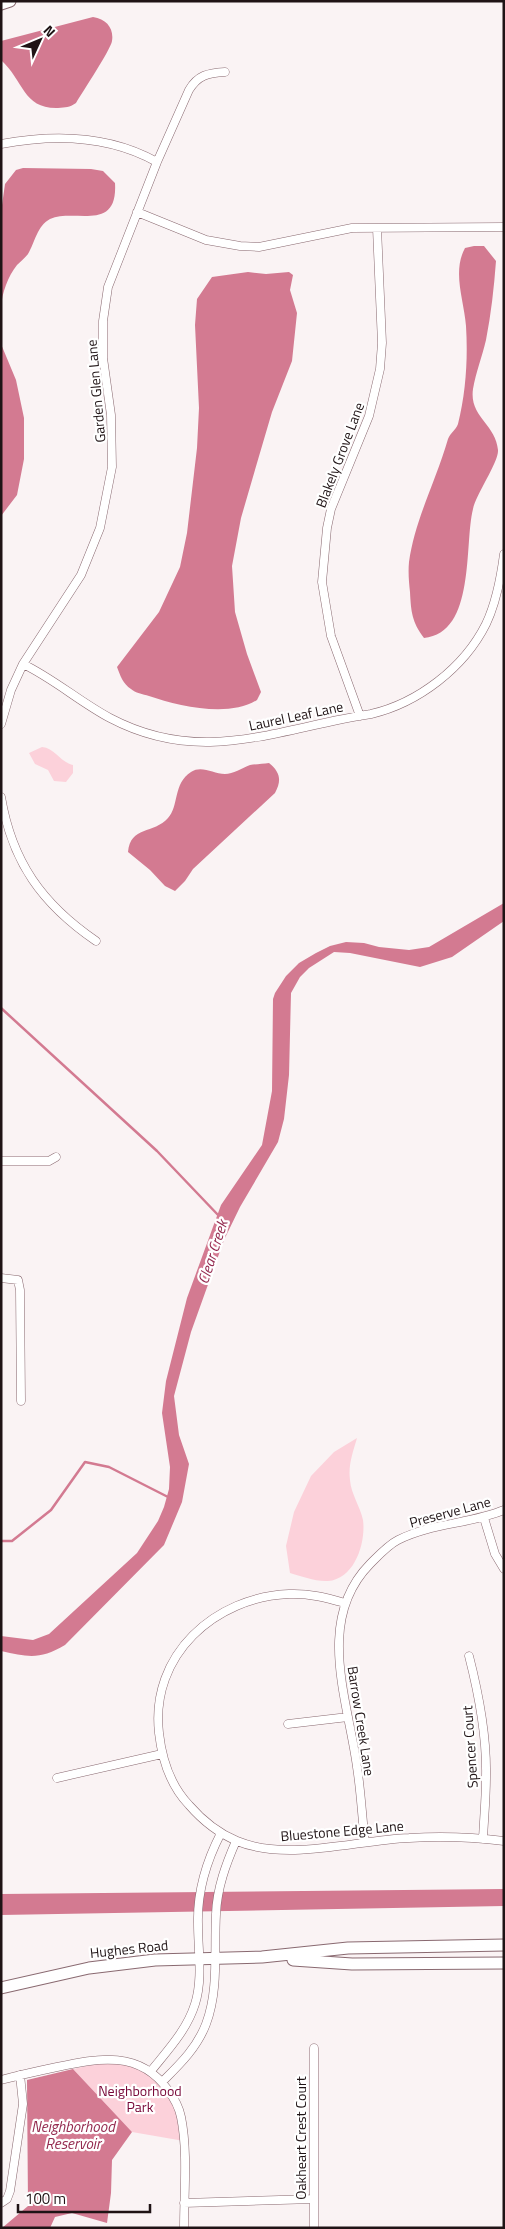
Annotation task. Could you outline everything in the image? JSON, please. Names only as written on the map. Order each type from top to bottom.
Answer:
[{"type":"main road","points":[[1,4],[10,1]]},
{"type":"main road","name":"Hughes Road","points":[[1,1988],[89,1968],[155,1960],[262,1957],[348,1948],[504,1945]]},
{"type":"main road","name":"Hughes Road","points":[[262,1957],[352,1964],[504,1963]]},
{"type":"street","name":"Garden Glen Lane","points":[[1,724],[11,690],[23,664],[81,575],[94,545],[105,509],[112,467],[113,435],[103,358],[103,320],[108,286],[157,162],[192,84],[206,74],[225,72]]},
{"type":"street","points":[[1,144],[47,138],[70,138],[118,146],[157,162]]},
{"type":"street","points":[[137,212],[206,240],[259,247],[280,244],[335,230],[504,227]]},
{"type":"street","name":"Blakely Grove Lane","points":[[360,716],[331,636],[324,602],[323,573],[327,528],[331,509],[369,416],[380,369],[382,343],[377,228]]},
{"type":"street","name":"Laurel Leaf Lane","points":[[23,664],[46,676],[110,718],[157,736],[189,742],[231,742],[387,710],[414,698],[440,680],[464,655],[486,624],[496,593],[504,554]]},
{"type":"street","points":[[1,797],[16,850],[38,889],[61,916],[96,941]]},
{"type":"street","points":[[1,1161],[49,1161],[56,1157]]},
{"type":"street","points":[[1,1278],[18,1280],[20,1290],[21,1401]]},
{"type":"street","name":"Preserve Lane","points":[[345,1603],[359,1575],[379,1554],[397,1540],[434,1526],[484,1518],[504,1510]]},
{"type":"street","points":[[484,1518],[495,1554],[504,1569]]},
{"type":"street","name":"Bluestone Edge Lane","points":[[345,1603],[325,1597],[303,1594],[264,1596],[232,1607],[204,1624],[181,1648],[164,1681],[158,1716],[162,1754],[170,1778],[184,1800],[206,1823],[236,1841],[252,1846],[287,1850],[409,1838],[504,1841]]},
{"type":"street","name":"Barrow Creek Lane","points":[[345,1603],[338,1639],[339,1666],[357,1767],[365,1842]]},
{"type":"street","name":"Spencer Court","points":[[469,1656],[479,1695],[484,1742],[486,1776],[483,1839]]},
{"type":"street","points":[[288,1724],[348,1717]]},
{"type":"street","points":[[57,1778],[162,1754]]},
{"type":"street","points":[[156,2076],[189,2019],[195,2004],[199,1983],[198,1913],[200,1888],[206,1865],[221,1833]]},
{"type":"street","points":[[156,2076],[191,2050],[205,2026],[211,2008],[214,1984],[217,1902],[224,1871],[236,1841]]},
{"type":"street","name":"Oakheart Crest Court","points":[[314,2048],[314,2228]]},
{"type":"street","points":[[1,2080],[98,2060],[118,2059],[137,2064],[156,2076],[174,2099],[180,2115],[183,2132],[184,2228]]},
{"type":"street","points":[[1,2204],[10,2192],[21,2130],[23,2104],[20,2075]]},
{"type":"street","points":[[184,2203],[314,2199]]},
{"type":"green space","points":[[42,747],[47,748],[64,761],[73,765],[73,773],[66,782],[54,781],[48,770],[35,764],[29,753]]},
{"type":"green space","points":[[357,1438],[351,1459],[350,1474],[352,1490],[363,1520],[363,1539],[357,1558],[352,1567],[337,1579],[328,1581],[314,1580],[290,1573],[286,1546],[294,1512],[311,1476],[334,1452]]},
{"type":"green space","name":"Neighborhood Park","points":[[118,2059],[157,2076],[177,2106],[184,2141],[132,2132],[73,2069]]},
{"type":"water","points":[[93,17],[106,22],[112,32],[112,41],[76,103],[69,107],[58,108],[38,104],[25,92],[9,68],[1,60],[1,41]]},
{"type":"water","points":[[23,168],[91,169],[103,171],[115,183],[114,198],[110,208],[102,213],[93,216],[60,216],[46,222],[39,230],[28,254],[17,265],[8,279],[1,307],[1,212],[5,184],[16,170]]},
{"type":"water","points":[[484,246],[496,261],[488,330],[474,383],[473,399],[479,414],[493,433],[498,450],[473,509],[465,585],[460,604],[452,621],[441,632],[424,638],[417,627],[412,611],[409,562],[421,515],[448,439],[457,426],[461,412],[465,387],[467,350],[459,267],[465,248]]},
{"type":"water","points":[[248,272],[266,274],[289,272],[293,275],[290,290],[297,313],[292,361],[272,412],[257,463],[241,518],[232,566],[235,612],[247,654],[261,692],[257,700],[246,705],[218,709],[203,708],[161,700],[135,692],[124,682],[117,667],[159,612],[180,567],[187,533],[197,448],[199,408],[195,325],[197,299],[212,277]]},
{"type":"water","points":[[1,344],[16,380],[24,418],[24,459],[17,495],[1,516]]},
{"type":"water","points":[[269,763],[279,776],[279,784],[275,793],[193,869],[175,891],[165,886],[150,870],[128,852],[133,838],[168,818],[174,808],[181,782],[191,772],[199,769],[228,774],[250,765]]},
{"type":"water","name":"Clear Creek","points":[[504,903],[504,921],[452,957],[420,967],[350,953],[334,952],[309,968],[300,977],[291,993],[289,1075],[284,1119],[278,1142],[240,1207],[224,1240],[191,1332],[174,1396],[179,1435],[189,1464],[182,1502],[164,1545],[65,1645],[48,1653],[34,1656],[1,1651],[1,1636],[33,1640],[49,1634],[137,1553],[158,1521],[164,1507],[169,1489],[170,1467],[162,1413],[166,1381],[187,1298],[221,1205],[262,1145],[272,1091],[273,999],[286,976],[299,963],[316,953],[330,946],[346,942],[409,950],[429,947]]},
{"type":"water","points":[[504,1889],[504,1906],[1,1915],[1,1894]]},
{"type":"water","name":"Neighborhood Reservoir","points":[[73,2069],[132,2132],[112,2160],[111,2193],[107,2223],[72,2213],[55,2217],[50,2228],[2,2228],[28,2206],[27,2080]]},
{"type":"waterway","name":"Clear Creek","points":[[1,1008],[157,1151],[219,1216]]},
{"type":"waterway","points":[[1,1541],[12,1541],[51,1510],[85,1462],[109,1467],[168,1497]]}]
